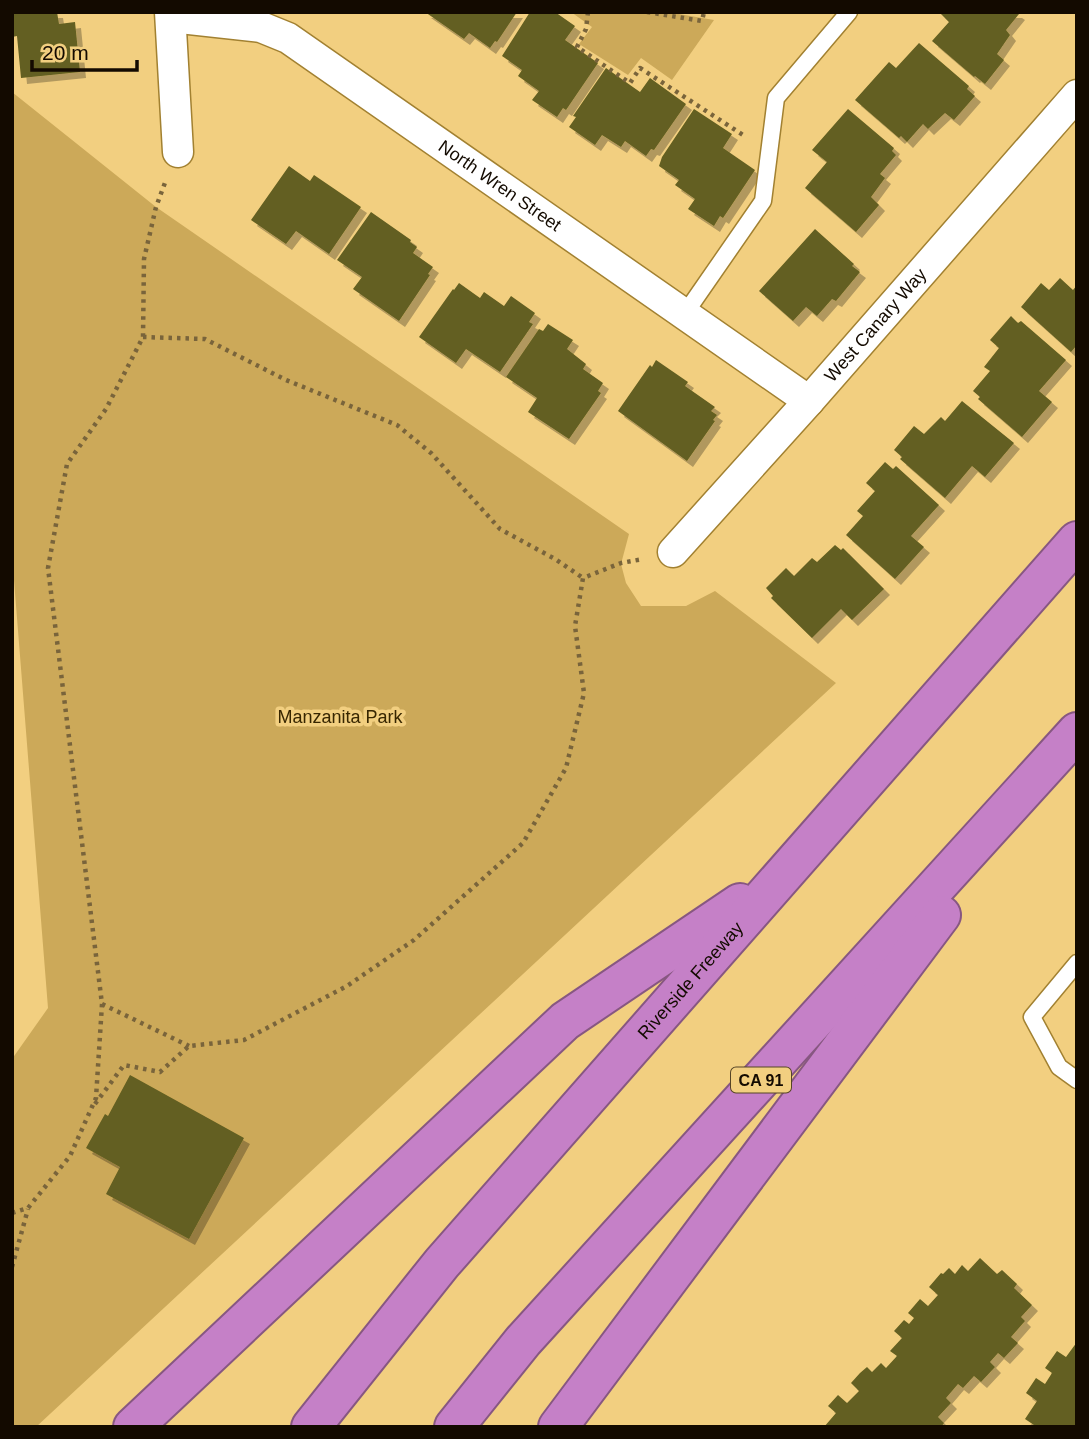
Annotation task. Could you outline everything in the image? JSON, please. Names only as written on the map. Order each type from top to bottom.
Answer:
[{"type":"highway","name":"Riverside Freeway","points":[[311,1427],[442,1263],[1077,541]]},
{"type":"highway","points":[[558,1427],[1075,734]]},
{"type":"highway","name":"CA 91","points":[[454,1427],[523,1341],[1075,734]]},
{"type":"highway","points":[[134,1427],[565,1021],[785,873]]},
{"type":"street","name":"North Wren Street","points":[[170,15],[261,27],[288,38],[809,401]]},
{"type":"street","points":[[170,15],[178,152]]},
{"type":"street","name":"West Canary Way","points":[[673,552],[809,401],[1077,94]]},
{"type":"lane","points":[[684,315],[763,201],[776,98],[849,12]]},
{"type":"lane","points":[[1077,963],[1032,1017],[1059,1068],[1077,1080]]},
{"type":"path","points":[[589,12],[586,29],[577,47],[630,83],[640,68],[743,135]]},
{"type":"path","points":[[647,12],[702,22],[704,12]]},
{"type":"path","points":[[12,1267],[28,1208],[70,1156],[96,1098],[102,1004],[48,568],[67,464],[106,409],[143,337],[144,259],[156,207],[178,152]]},
{"type":"path","points":[[143,337],[205,339],[286,380],[397,425],[431,453],[500,529],[555,559],[583,578]]},
{"type":"path","points":[[583,578],[621,564],[673,552]]},
{"type":"path","points":[[102,1004],[189,1046],[244,1040],[347,986],[414,940],[523,843],[566,768],[584,693],[575,626],[583,578]]},
{"type":"path","points":[[91,1110],[124,1065],[160,1072],[189,1046]]},
{"type":"path","points":[[12,1213],[28,1208]]},
{"type":"green space","points":[[571,12],[667,12],[714,20],[672,80],[641,58],[628,75],[579,44],[592,27]]},
{"type":"green space","name":"Manzanita Park","points":[[12,92],[156,207],[629,534],[621,564],[626,583],[641,606],[686,606],[715,591],[836,683],[36,1427],[12,1427],[12,1059],[48,1008],[12,555]]},
{"type":"building","points":[[12,12],[57,12],[59,24],[75,22],[80,72],[21,78],[17,36],[12,37]]},
{"type":"building","points":[[425,12],[517,12],[490,48],[469,33],[464,39]]},
{"type":"building","points":[[530,12],[555,12],[575,26],[565,40],[598,63],[566,110],[563,108],[557,117],[532,100],[539,91],[518,76],[522,70],[502,56]]},
{"type":"building","points":[[939,12],[1019,14],[1006,30],[1010,35],[997,54],[1004,60],[985,84],[932,41],[949,22]]},
{"type":"building","points":[[919,43],[969,86],[967,89],[975,96],[954,120],[945,113],[928,129],[923,124],[907,142],[855,100],[889,62],[896,68]]},
{"type":"building","points":[[606,68],[640,92],[650,78],[686,104],[654,150],[651,149],[646,156],[625,141],[621,147],[602,135],[595,145],[569,127],[576,117],[573,116]]},
{"type":"building","points":[[694,109],[732,134],[723,148],[755,170],[723,218],[720,216],[714,226],[688,209],[695,199],[675,185],[679,180],[659,166],[662,157]]},
{"type":"building","points":[[848,109],[894,148],[892,151],[896,155],[880,174],[885,178],[871,197],[879,205],[856,232],[805,188],[827,162],[812,150]]},
{"type":"building","points":[[289,166],[310,181],[314,175],[361,207],[329,254],[296,231],[286,244],[251,220]]},
{"type":"building","points":[[371,212],[411,240],[417,247],[413,253],[433,267],[399,321],[353,289],[362,277],[337,260]]},
{"type":"building","points":[[815,229],[860,272],[836,301],[832,299],[817,316],[806,307],[793,321],[759,291]]},
{"type":"building","points":[[1060,278],[1073,290],[1077,285],[1077,345],[1071,352],[1021,307],[1041,283],[1049,290]]},
{"type":"building","points":[[459,283],[480,298],[484,292],[504,306],[511,296],[535,313],[529,322],[533,324],[500,372],[466,349],[456,363],[419,337]]},
{"type":"building","points":[[1011,316],[1018,323],[1021,321],[1066,360],[1039,391],[1052,402],[1022,437],[978,399],[980,397],[973,391],[990,371],[984,367],[999,348],[990,340]]},
{"type":"building","points":[[548,324],[573,340],[567,349],[586,364],[583,369],[603,383],[598,391],[601,393],[569,439],[528,412],[537,398],[506,377],[539,329],[543,331]]},
{"type":"building","points":[[656,360],[688,382],[685,386],[715,407],[711,411],[717,415],[713,420],[715,421],[687,461],[618,411]]},
{"type":"building","points":[[962,401],[1014,443],[985,477],[972,466],[945,498],[900,459],[902,457],[894,450],[914,426],[924,434],[941,417],[945,421]]},
{"type":"building","points":[[885,462],[893,469],[896,466],[939,505],[911,536],[924,547],[895,579],[846,535],[863,516],[857,511],[875,491],[866,483]]},
{"type":"building","points":[[835,545],[841,550],[843,548],[884,589],[852,620],[841,609],[812,638],[771,598],[773,596],[766,588],[786,568],[794,576],[812,558],[817,562]]},
{"type":"building","points":[[130,1075],[244,1138],[189,1239],[106,1194],[120,1167],[86,1148],[105,1114],[108,1116]]},
{"type":"building","points":[[980,1258],[997,1274],[1002,1270],[1017,1284],[1014,1288],[1032,1305],[1021,1317],[1025,1321],[1011,1337],[1018,1343],[1004,1358],[998,1353],[990,1362],[995,1367],[981,1382],[974,1376],[963,1388],[958,1384],[946,1398],[951,1403],[938,1417],[944,1423],[941,1427],[824,1427],[836,1413],[828,1406],[838,1395],[847,1403],[859,1391],[851,1383],[860,1373],[867,1367],[872,1372],[881,1363],[886,1368],[897,1356],[890,1351],[902,1338],[894,1331],[904,1320],[909,1324],[914,1318],[908,1313],[920,1299],[928,1306],[938,1295],[929,1287],[941,1273],[949,1268],[955,1274],[962,1265],[968,1271]]},
{"type":"building","points":[[1077,1342],[1077,1427],[1037,1427],[1025,1419],[1037,1401],[1026,1393],[1036,1378],[1045,1384],[1052,1373],[1045,1368],[1057,1351],[1066,1357]]}]
